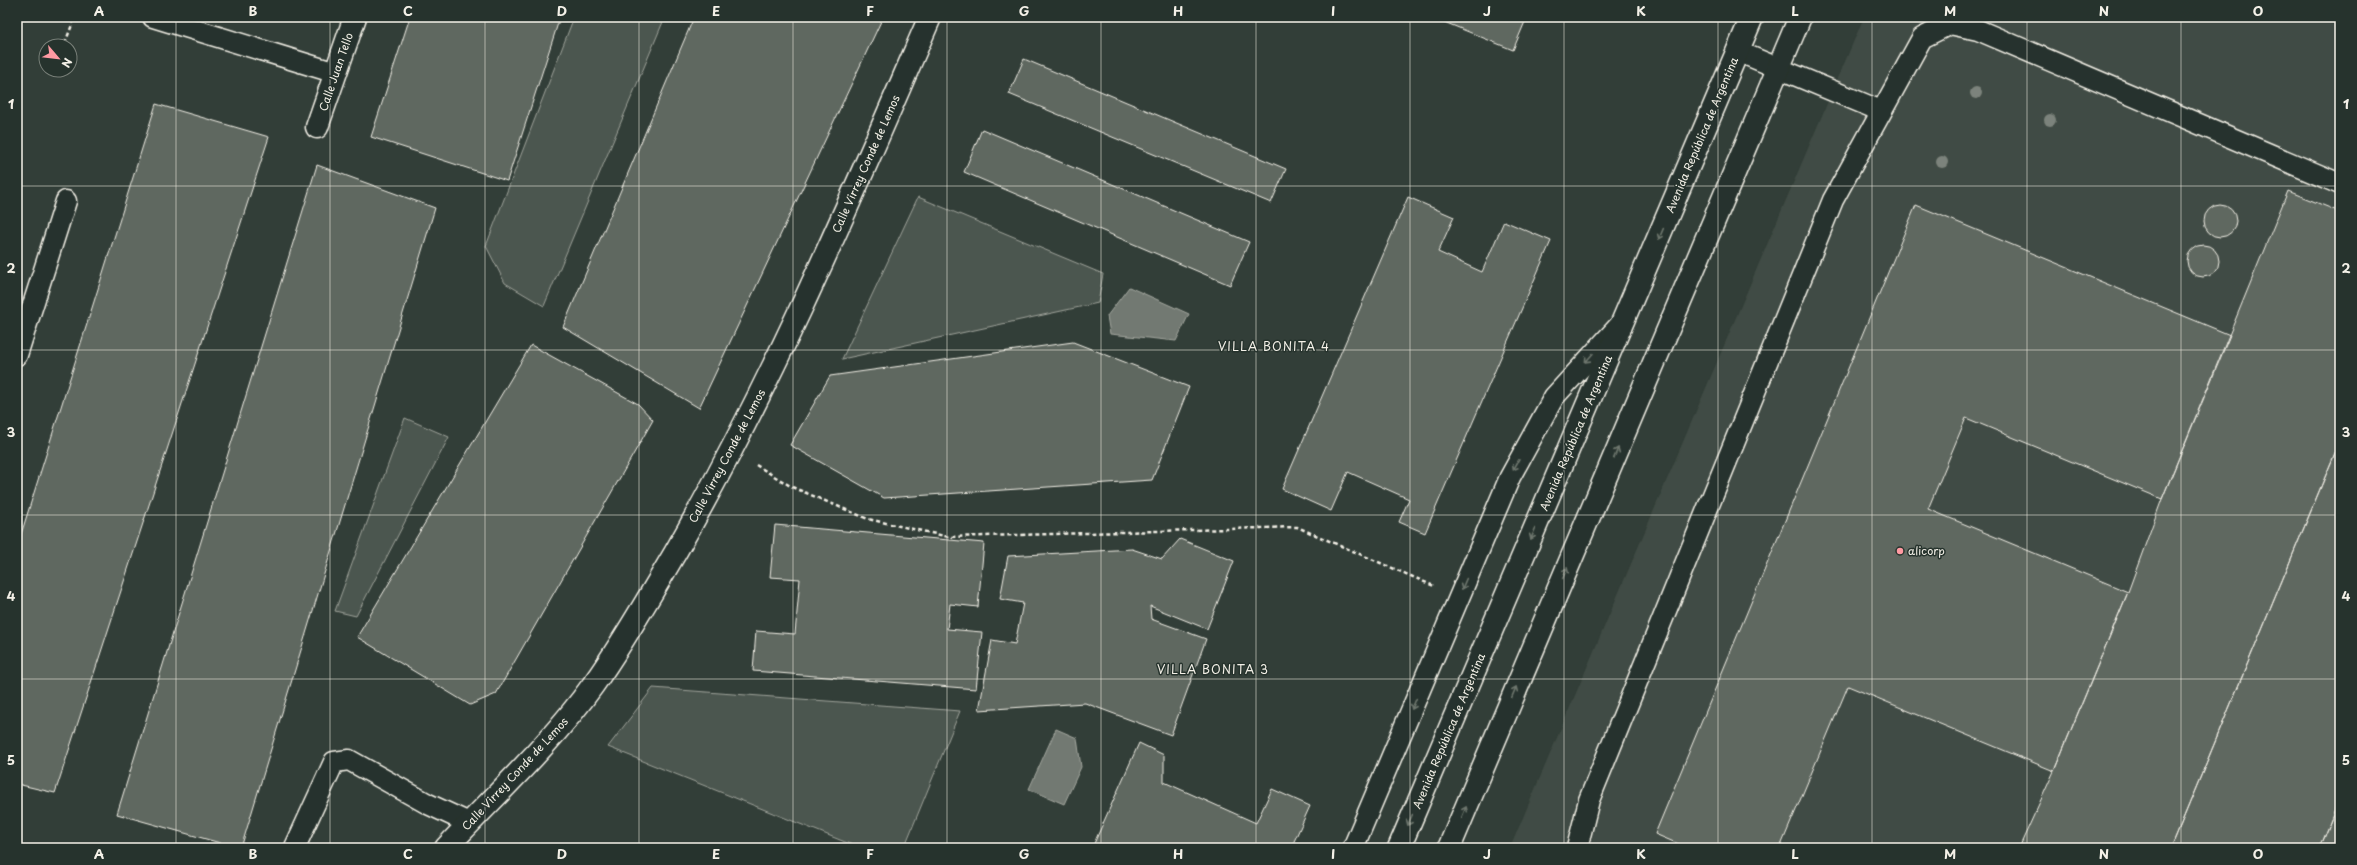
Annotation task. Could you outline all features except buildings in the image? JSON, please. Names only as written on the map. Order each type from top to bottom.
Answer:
[{"type":"main road","name":"Calle Juan Tello","points":[[318,127],[355,17]]},
{"type":"main road","name":"Calle Virrey Conde de Lemos","points":[[446,848],[528,764],[594,684],[646,602],[732,451],[787,340],[930,17]]},
{"type":"main road","name":"Avenida República de Argentina","points":[[1399,848],[1752,17]]},
{"type":"main road","points":[[1449,848],[1800,17]]},
{"type":"lane","points":[[153,17],[336,73]]},
{"type":"lane","points":[[1577,848],[1590,800],[1833,200],[1922,38],[1950,24],[1978,30],[2340,184]]},
{"type":"lane","points":[[1737,51],[1881,111]]},
{"type":"lane","points":[[17,355],[66,201]]},
{"type":"lane","points":[[1353,848],[1510,476],[1554,397],[1625,319]]},
{"type":"lane","points":[[295,847],[334,762],[340,760],[349,760],[428,804],[469,823]]},
{"type":"path","points":[[67,38],[75,17]]},
{"type":"path","points":[[732,451],[792,487],[868,519],[949,537],[1297,527],[1459,597]]},
{"type":"shaded area","points":[[574,17],[665,17],[544,306],[505,283],[486,246]]},
{"type":"shaded area","points":[[1864,17],[2340,17],[2340,848],[1510,848]]},
{"type":"shaded area","points":[[918,197],[1103,274],[1098,303],[842,359]]},
{"type":"shaded area","points":[[1129,287],[1189,314],[1176,341],[1110,334],[1107,316]]},
{"type":"shaded area","points":[[405,418],[449,437],[356,616],[335,611]]},
{"type":"shaded area","points":[[653,688],[960,711],[904,848],[860,848],[608,747]]},
{"type":"shaded area","points":[[1056,729],[1077,738],[1081,767],[1064,804],[1029,789]]},
{"type":"place","name":"alicorp","points":[[1900,551]]},
{"type":"district","name":"VILLA BONITA 4","points":[[1274,347]]},
{"type":"district","name":"VILLA BONITA 3","points":[[1213,670]]}]
